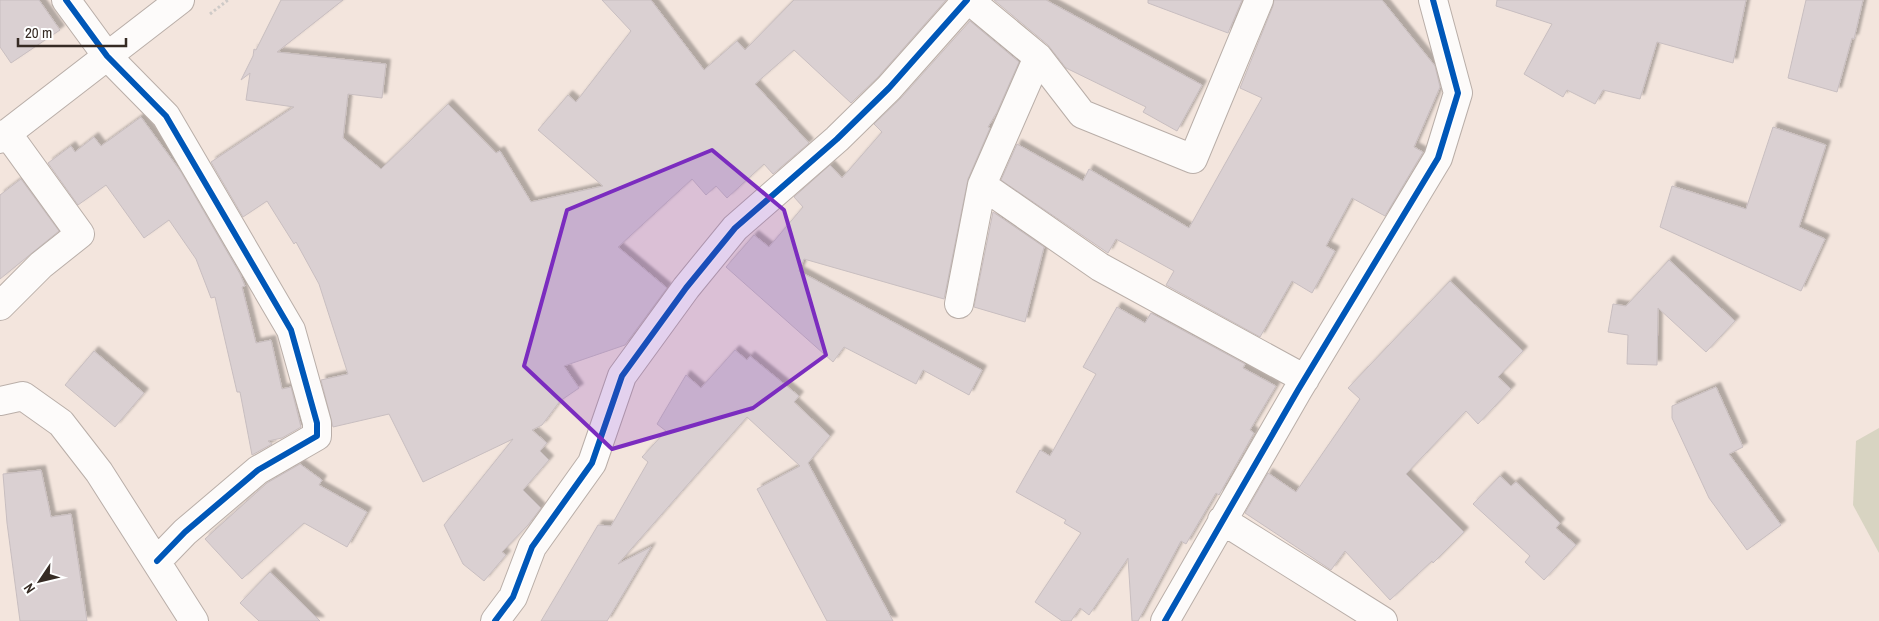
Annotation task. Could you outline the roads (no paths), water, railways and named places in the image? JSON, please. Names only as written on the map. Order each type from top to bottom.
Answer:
[{"type":"street","points":[[66,0],[108,56],[166,116],[256,267],[291,330],[317,423],[317,436],[258,470],[185,532],[157,561]]},
{"type":"street","points":[[0,306],[41,266],[80,234],[3,136],[180,0]]},
{"type":"street","points":[[496,621],[513,596],[532,547],[592,463],[622,376],[686,288],[735,228],[844,132],[889,88],[968,0],[1038,57],[1082,114],[1193,159],[1259,0]]},
{"type":"street","points":[[1166,621],[1222,520],[1438,158],[1458,93],[1434,0]]},
{"type":"street","points":[[959,304],[982,185],[1038,57]]},
{"type":"street","points":[[982,185],[1100,267],[1305,379]]},
{"type":"street","points":[[0,401],[24,396],[61,424],[99,472],[194,621]]},
{"type":"street","points":[[1222,520],[1384,621]]}]
